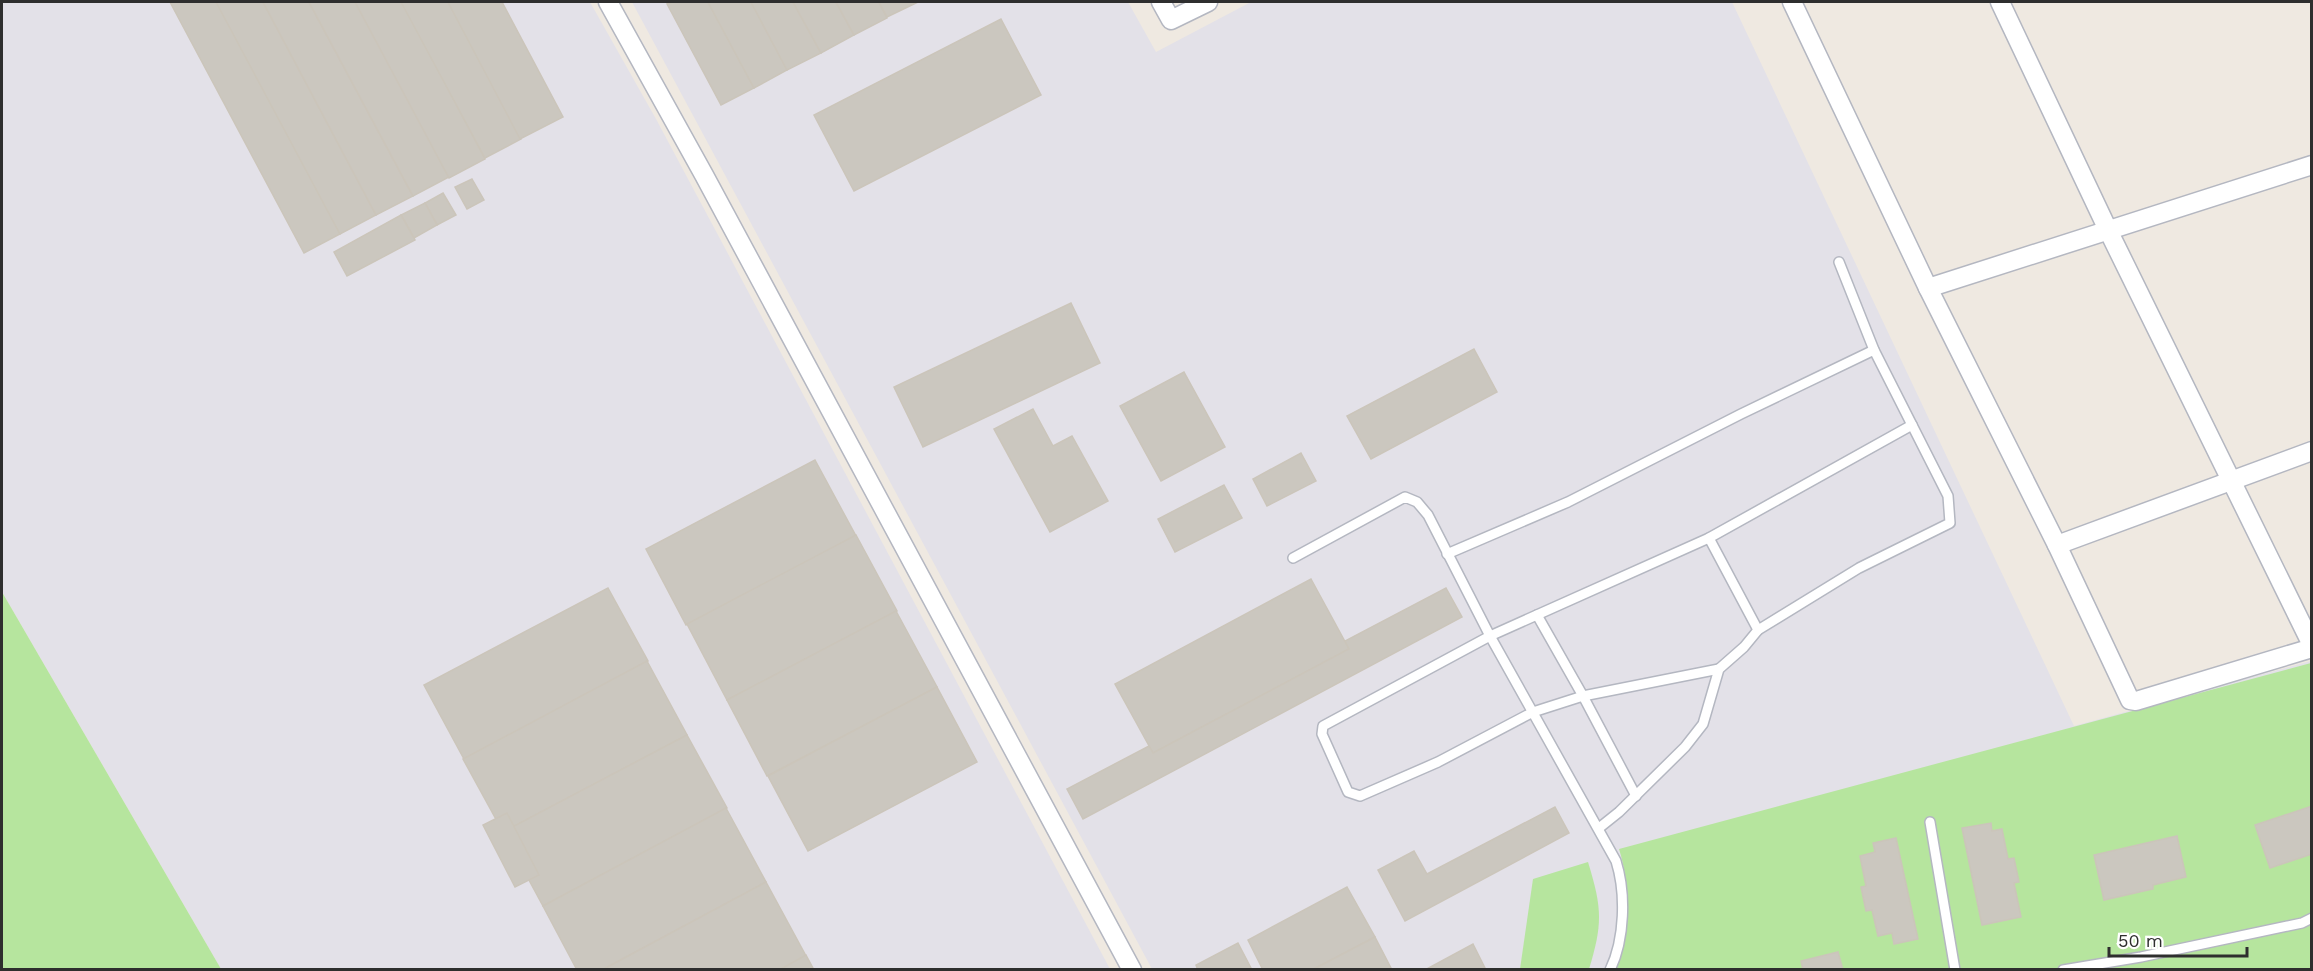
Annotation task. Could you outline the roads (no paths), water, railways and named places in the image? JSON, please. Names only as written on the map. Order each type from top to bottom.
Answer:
[{"type":"street","points":[[608,2],[704,175],[1132,969]]},
{"type":"street","points":[[1161,2],[1171,20],[1208,2]]},
{"type":"street","points":[[1792,2],[1928,288],[2057,545],[2130,700],[2136,701],[2312,646],[2108,230],[2000,2]]},
{"type":"street","points":[[1928,288],[2312,165]]},
{"type":"street","points":[[2057,545],[2312,451]]},
{"type":"lane","points":[[1839,262],[1874,351],[1912,425],[1948,496],[1950,523],[1858,568],[1758,630],[1744,647],[1719,669],[1583,696],[1533,712],[1438,762],[1360,796],[1348,792],[1322,734],[1323,726],[1490,636],[1709,538],[1912,425]]},
{"type":"lane","points":[[1447,554],[1568,502],[1741,414],[1874,351]]},
{"type":"lane","points":[[1293,558],[1405,498],[1417,502],[1428,515],[1490,636],[1616,861],[1621,878],[1623,909],[1618,945],[1610,969]]},
{"type":"lane","points":[[1709,538],[1758,630]]},
{"type":"lane","points":[[1537,615],[1636,796]]},
{"type":"lane","points":[[1599,828],[1636,796],[1685,747],[1703,724],[1719,669]]},
{"type":"lane","points":[[1930,822],[1955,969]]},
{"type":"lane","points":[[2063,969],[2141,957],[2302,923],[2312,918]]}]
